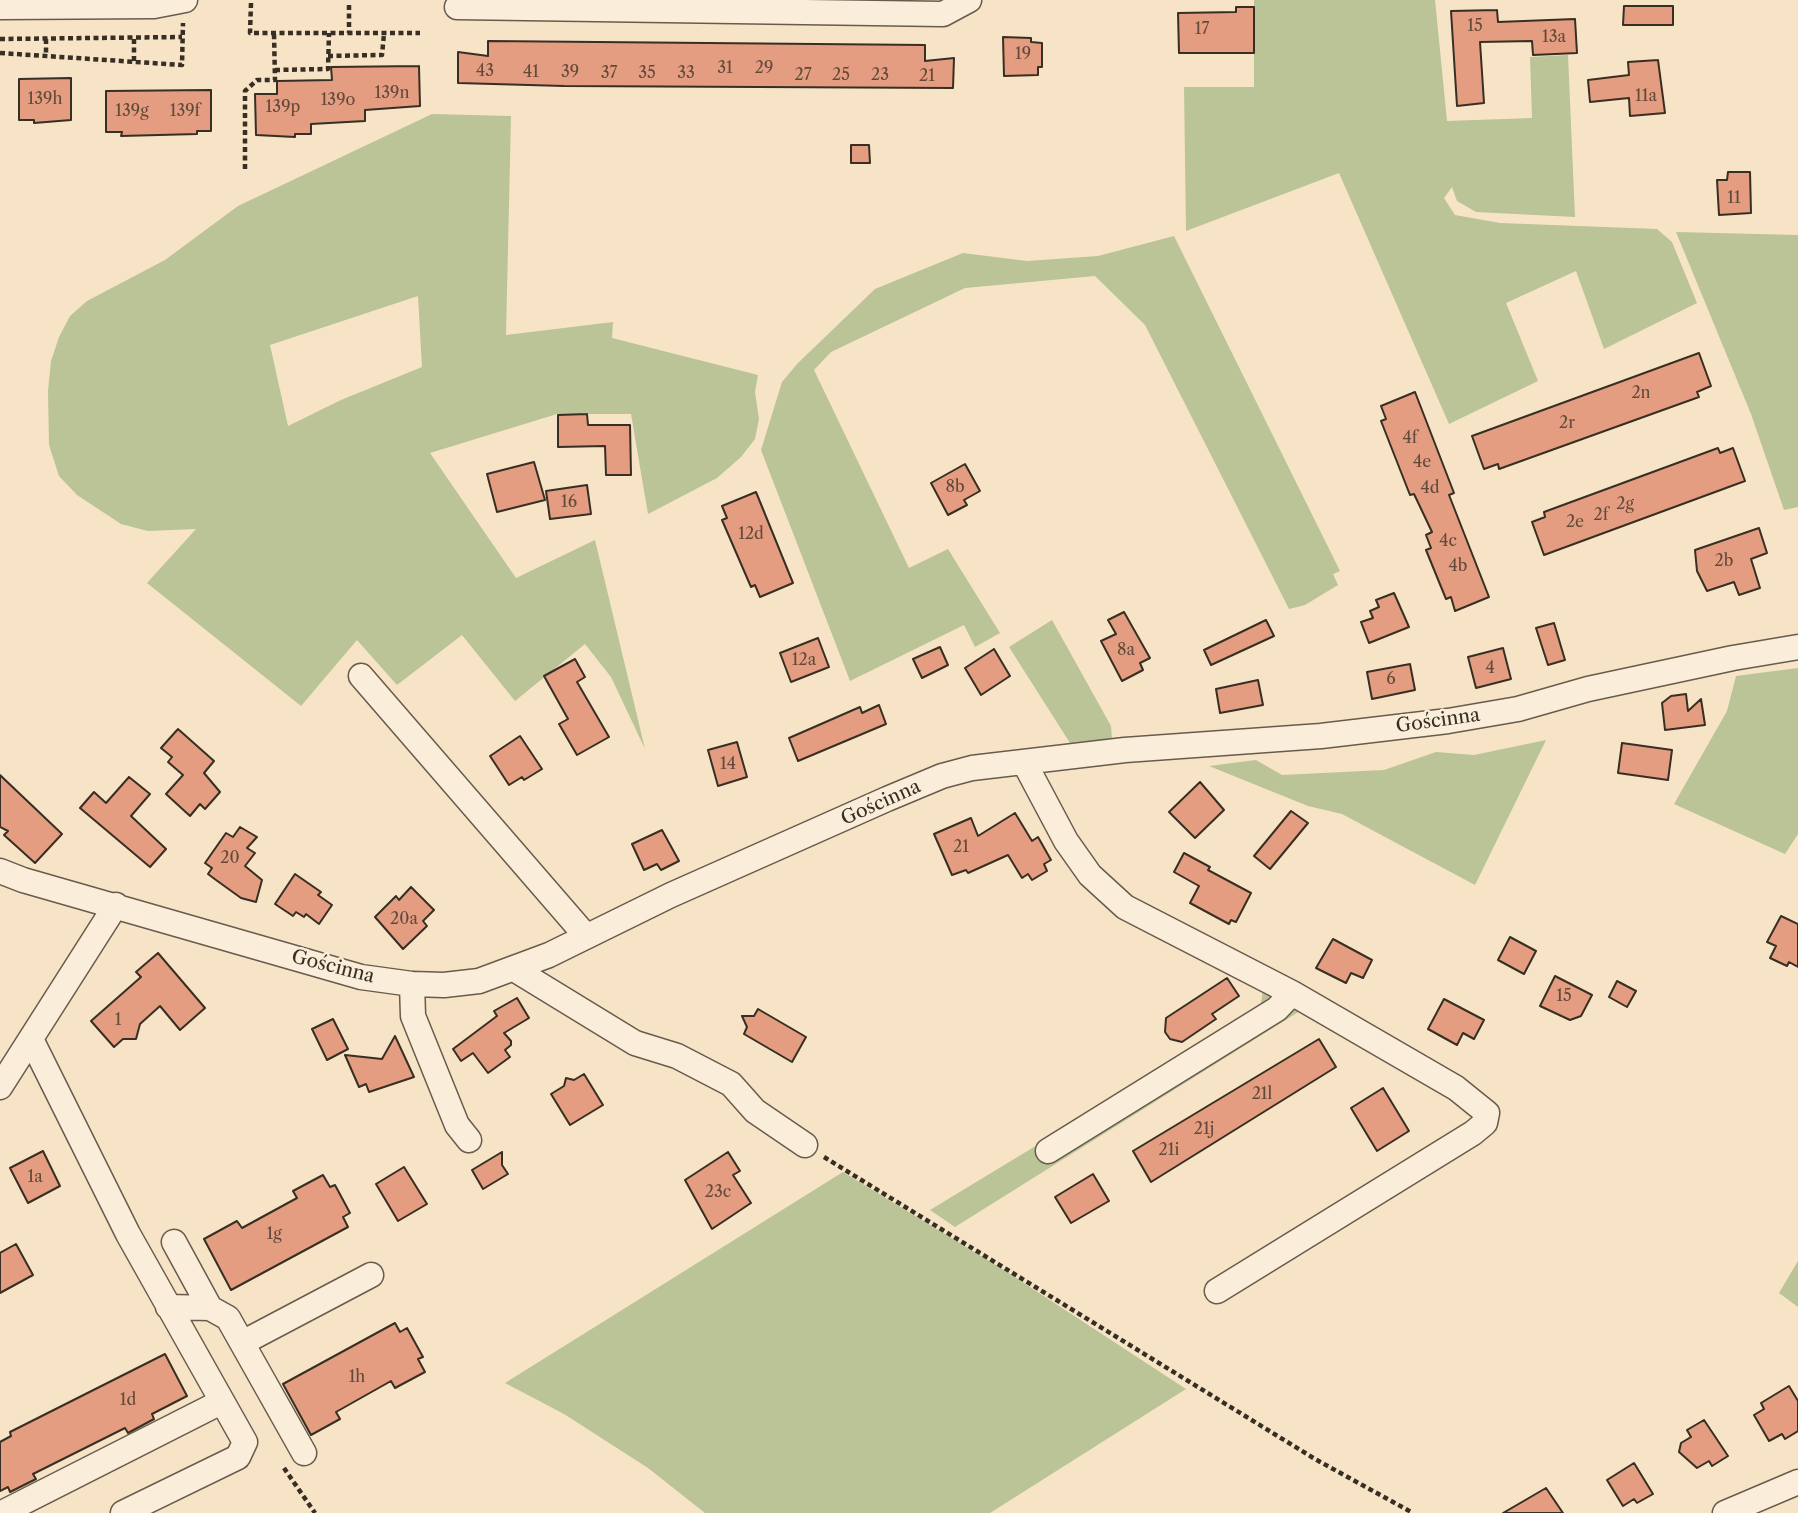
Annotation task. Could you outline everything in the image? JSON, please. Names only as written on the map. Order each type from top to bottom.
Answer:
[{"type":"street","points":[[457,7],[943,14],[969,0]]},
{"type":"street","points":[[0,7],[154,6],[184,1]]},
{"type":"street","name":"Gościnna","points":[[0,871],[23,880],[361,977],[412,984],[444,985],[479,981],[514,969],[671,895],[942,776],[972,768],[1125,750],[1321,736],[1448,721],[1518,709],[1588,689],[1798,647]]},
{"type":"street","points":[[361,676],[586,936]]},
{"type":"street","points":[[1024,762],[1066,841],[1090,875],[1125,907],[1292,993],[1457,1087],[1487,1113],[1485,1122],[1472,1133],[1217,1291]]},
{"type":"street","points":[[0,1087],[116,905]]},
{"type":"street","points":[[514,969],[635,1043],[677,1056],[731,1084],[755,1111],[806,1146]]},
{"type":"street","points":[[412,984],[414,1016],[457,1125],[469,1140]]},
{"type":"street","points":[[1048,1151],[1277,1009],[1292,993]]},
{"type":"street","points":[[31,1039],[168,1307],[245,1442],[238,1457],[122,1513]]},
{"type":"street","points":[[174,1242],[211,1308]]},
{"type":"street","points":[[244,1342],[371,1275]]},
{"type":"street","points":[[168,1307],[211,1308],[228,1318],[244,1342],[304,1453]]},
{"type":"street","points":[[2,1513],[221,1402]]},
{"type":"street","points":[[1725,1513],[1798,1482]]},
{"type":"path","points":[[0,53],[182,65],[184,1]]},
{"type":"path","points":[[251,3],[250,33],[420,33]]},
{"type":"path","points":[[349,5],[349,33]]},
{"type":"path","points":[[245,169],[245,91],[257,80],[275,80],[274,33]]},
{"type":"path","points":[[275,70],[328,69],[329,33]]},
{"type":"path","points":[[328,56],[382,55],[384,34]]},
{"type":"path","points":[[0,39],[182,37]]},
{"type":"path","points":[[134,38],[134,61]]},
{"type":"path","points":[[46,40],[46,56]]},
{"type":"path","points":[[806,1146],[994,1258],[1315,1459],[1413,1513]]},
{"type":"green space","points":[[1254,0],[1435,0],[1447,121],[1532,118],[1530,57],[1568,55],[1575,217],[1476,212],[1457,201],[1452,187],[1444,198],[1455,215],[1500,223],[1657,229],[1672,242],[1697,303],[1604,349],[1576,271],[1506,303],[1538,381],[1449,424],[1339,173],[1186,231],[1184,87],[1254,87]]},
{"type":"green space","points":[[432,114],[511,116],[506,335],[613,322],[612,338],[758,375],[755,392],[759,419],[755,439],[741,457],[717,478],[648,514],[631,414],[557,414],[430,453],[516,578],[595,540],[645,749],[611,677],[585,644],[515,701],[462,635],[397,685],[357,640],[301,706],[147,583],[196,529],[148,531],[121,524],[77,495],[59,476],[49,445],[48,391],[51,361],[70,316],[87,301],[165,260],[238,206]],"holes":[[[418,296],[422,367],[341,400],[288,426],[270,345]]]},
{"type":"green space","points":[[1676,232],[1798,235],[1798,507],[1784,510],[1751,414]]},
{"type":"green space","points":[[1174,236],[1340,571],[1333,574],[1338,585],[1305,605],[1289,609],[1145,325],[1095,276],[965,288],[831,352],[814,370],[909,568],[948,549],[1000,633],[975,647],[964,625],[850,681],[761,450],[782,382],[798,363],[875,289],[963,253],[1027,261],[1098,256]]},
{"type":"green space","points":[[1052,620],[1111,726],[1112,739],[1070,743],[1009,647]]},
{"type":"green space","points":[[1798,668],[1798,834],[1785,854],[1674,804],[1727,711],[1736,676]]},
{"type":"green space","points":[[1546,740],[1475,885],[1342,814],[1308,806],[1209,766],[1256,760],[1282,775],[1384,770],[1436,752],[1474,755]]},
{"type":"green space","points":[[1264,983],[1308,1006],[955,1227],[930,1210],[1260,1010]]},
{"type":"green space","points":[[843,1172],[1004,1270],[1186,1389],[990,1513],[705,1513],[648,1468],[564,1414],[505,1383]]},
{"type":"green space","points":[[1798,1261],[1798,1307],[1779,1293]]},
{"type":"building","points":[[1624,6],[1673,6],[1673,25],[1623,25]]},
{"type":"building","points":[[1236,7],[1254,7],[1254,53],[1179,53],[1178,13],[1236,12]]},
{"type":"building","points":[[1497,10],[1498,22],[1575,19],[1577,53],[1533,55],[1532,41],[1480,42],[1484,103],[1457,106],[1451,11]]},
{"type":"building","points":[[1003,37],[1031,38],[1031,42],[1042,43],[1042,67],[1038,67],[1038,75],[1004,76]]},
{"type":"building","points":[[488,41],[925,45],[925,61],[954,58],[953,88],[458,83],[458,52],[488,56]]},
{"type":"building","points":[[1658,60],[1665,113],[1630,116],[1629,98],[1590,102],[1588,80],[1629,75],[1628,62]]},
{"type":"building","points":[[419,66],[420,106],[365,110],[365,121],[311,124],[311,134],[295,134],[295,137],[256,135],[255,94],[277,94],[277,81],[332,80],[331,67]]},
{"type":"building","points":[[71,78],[71,120],[34,123],[34,120],[19,120],[19,79]]},
{"type":"building","points":[[211,90],[211,131],[197,131],[197,134],[121,136],[122,132],[106,132],[106,91]]},
{"type":"building","points":[[851,145],[869,145],[870,163],[851,163]]},
{"type":"building","points":[[1728,172],[1750,172],[1751,213],[1719,215],[1717,180],[1727,180]]},
{"type":"building","points":[[1699,353],[1711,386],[1697,392],[1699,397],[1499,469],[1498,464],[1484,469],[1472,436]]},
{"type":"building","points":[[1415,392],[1454,493],[1449,495],[1489,597],[1455,611],[1451,597],[1446,599],[1426,550],[1431,548],[1426,535],[1432,532],[1414,494],[1410,495],[1381,421],[1386,419],[1381,406]]},
{"type":"building","points":[[587,414],[588,425],[630,425],[631,475],[606,475],[605,446],[558,447],[558,415]]},
{"type":"building","points":[[1718,448],[1720,453],[1733,448],[1745,481],[1544,555],[1532,522],[1545,517],[1544,512]]},
{"type":"building","points":[[534,462],[545,500],[497,512],[487,474]]},
{"type":"building","points":[[965,464],[980,491],[964,500],[967,505],[948,515],[931,483]]},
{"type":"building","points":[[587,485],[591,514],[550,519],[546,491]]},
{"type":"building","points":[[756,492],[793,583],[760,597],[755,585],[751,587],[722,520],[727,518],[722,506]]},
{"type":"building","points":[[1759,528],[1767,553],[1751,559],[1760,588],[1739,595],[1734,582],[1707,591],[1697,571],[1695,550]]},
{"type":"building","points":[[1394,593],[1409,627],[1369,643],[1361,622],[1373,618],[1370,611],[1379,607],[1376,600]]},
{"type":"building","points":[[1124,612],[1150,658],[1140,663],[1143,670],[1122,681],[1101,641],[1116,634],[1108,620]]},
{"type":"building","points":[[1266,620],[1274,636],[1211,665],[1204,650]]},
{"type":"building","points":[[1554,623],[1565,660],[1548,665],[1536,628]]},
{"type":"building","points":[[818,638],[829,667],[791,682],[780,653]]},
{"type":"building","points":[[940,647],[948,665],[922,678],[913,659]]},
{"type":"building","points":[[1503,648],[1511,679],[1476,688],[1468,657]]},
{"type":"building","points":[[994,649],[1010,676],[981,695],[965,668]]},
{"type":"building","points":[[575,659],[585,677],[577,682],[609,737],[577,755],[559,724],[568,719],[544,676]]},
{"type":"building","points":[[1410,664],[1415,690],[1372,699],[1367,672]]},
{"type":"building","points":[[1258,680],[1263,705],[1220,713],[1216,689]]},
{"type":"building","points":[[1686,694],[1688,711],[1701,699],[1705,725],[1665,730],[1662,703],[1671,696]]},
{"type":"building","points":[[879,705],[886,724],[798,761],[789,738],[860,707],[862,713]]},
{"type":"building","points":[[178,729],[214,761],[204,773],[220,792],[205,809],[200,804],[190,816],[166,794],[183,775],[168,762],[172,757],[161,748]]},
{"type":"building","points":[[520,736],[542,769],[509,785],[490,756]]},
{"type":"building","points":[[737,742],[747,777],[718,786],[708,750]]},
{"type":"building","points":[[1622,743],[1672,750],[1668,780],[1618,773]]},
{"type":"building","points":[[0,775],[62,834],[35,863],[4,835],[8,831],[0,827]]},
{"type":"building","points":[[129,777],[150,794],[131,816],[166,849],[150,867],[80,808],[94,792],[106,803]]},
{"type":"building","points":[[1200,782],[1224,810],[1195,838],[1169,812]]},
{"type":"building","points":[[1291,811],[1308,823],[1270,869],[1254,856]]},
{"type":"building","points":[[1015,813],[1032,841],[1038,837],[1051,860],[1044,864],[1047,871],[1032,880],[1028,874],[1022,878],[1008,855],[968,873],[966,870],[952,875],[934,834],[971,818],[978,836]]},
{"type":"building","points":[[240,827],[257,837],[247,848],[255,853],[245,866],[262,880],[256,902],[241,898],[208,874],[212,868],[205,863],[226,833],[233,837]]},
{"type":"building","points":[[662,830],[679,861],[661,870],[657,864],[644,870],[632,844]]},
{"type":"building","points":[[1184,853],[1210,867],[1208,870],[1251,893],[1236,922],[1231,920],[1229,924],[1190,903],[1199,886],[1174,872]]},
{"type":"building","points":[[295,874],[321,892],[318,895],[332,905],[319,924],[306,914],[304,917],[296,912],[293,916],[275,904]]},
{"type":"building","points":[[411,887],[434,910],[423,921],[427,926],[403,949],[375,917],[396,896],[399,900]]},
{"type":"building","points":[[1781,916],[1798,924],[1798,967],[1789,962],[1787,966],[1770,958],[1776,946],[1767,942]]},
{"type":"building","points":[[1510,937],[1536,951],[1524,974],[1498,960]]},
{"type":"building","points":[[1333,939],[1372,960],[1363,978],[1351,973],[1346,983],[1316,968]]},
{"type":"building","points":[[158,953],[205,1008],[180,1030],[160,1006],[140,1024],[136,1039],[123,1039],[114,1047],[91,1021],[141,977],[136,972]]},
{"type":"building","points":[[1555,976],[1592,995],[1581,1016],[1570,1020],[1540,1006]]},
{"type":"building","points":[[1227,978],[1239,996],[1212,1014],[1216,1019],[1182,1042],[1170,1039],[1165,1032],[1166,1018]]},
{"type":"building","points":[[1617,981],[1636,991],[1627,1007],[1609,997]]},
{"type":"building","points":[[517,998],[529,1018],[504,1033],[511,1041],[511,1045],[505,1050],[510,1057],[488,1073],[473,1053],[461,1061],[453,1049],[497,1016],[494,1011]]},
{"type":"building","points":[[1444,999],[1484,1020],[1474,1039],[1463,1033],[1457,1045],[1428,1029]]},
{"type":"building","points":[[758,1009],[806,1037],[792,1062],[744,1034],[747,1027],[742,1016],[754,1016]]},
{"type":"building","points":[[333,1019],[348,1049],[327,1060],[312,1029]]},
{"type":"building","points":[[395,1036],[414,1077],[369,1092],[366,1084],[359,1087],[345,1055],[382,1059]]},
{"type":"building","points":[[1319,1039],[1336,1067],[1151,1182],[1133,1151]]},
{"type":"building","points":[[584,1074],[603,1105],[570,1125],[551,1094],[564,1086],[566,1078],[574,1080]]},
{"type":"building","points":[[1383,1088],[1409,1131],[1377,1151],[1351,1108]]},
{"type":"building","points":[[43,1151],[60,1186],[28,1203],[10,1168]]},
{"type":"building","points":[[502,1152],[502,1165],[508,1174],[483,1189],[472,1170]]},
{"type":"building","points":[[728,1152],[740,1171],[733,1175],[751,1203],[712,1229],[685,1180]]},
{"type":"building","points":[[404,1167],[427,1204],[398,1221],[376,1184]]},
{"type":"building","points":[[1093,1174],[1109,1201],[1071,1223],[1055,1197]]},
{"type":"building","points":[[323,1175],[330,1187],[335,1185],[350,1213],[343,1217],[348,1227],[231,1290],[204,1239],[237,1221],[242,1228],[297,1198],[293,1191]]},
{"type":"building","points":[[16,1244],[33,1275],[0,1293],[0,1253]]},
{"type":"building","points":[[395,1323],[400,1332],[407,1328],[423,1357],[418,1359],[425,1372],[395,1388],[391,1381],[336,1412],[340,1419],[311,1435],[283,1384]]},
{"type":"building","points":[[165,1354],[187,1396],[152,1414],[154,1419],[128,1433],[125,1428],[33,1474],[36,1479],[10,1492],[8,1487],[0,1491],[0,1442],[11,1436],[10,1432]]},
{"type":"building","points":[[1789,1386],[1798,1401],[1798,1431],[1785,1439],[1782,1434],[1769,1441],[1754,1415],[1764,1409],[1761,1403]]},
{"type":"building","points":[[1704,1420],[1728,1456],[1712,1466],[1709,1461],[1697,1468],[1679,1452],[1681,1443],[1691,1437],[1687,1430]]},
{"type":"building","points":[[1634,1463],[1653,1494],[1637,1503],[1634,1499],[1623,1506],[1607,1480]]},
{"type":"building","points":[[1546,1488],[1563,1513],[1503,1513]]}]
